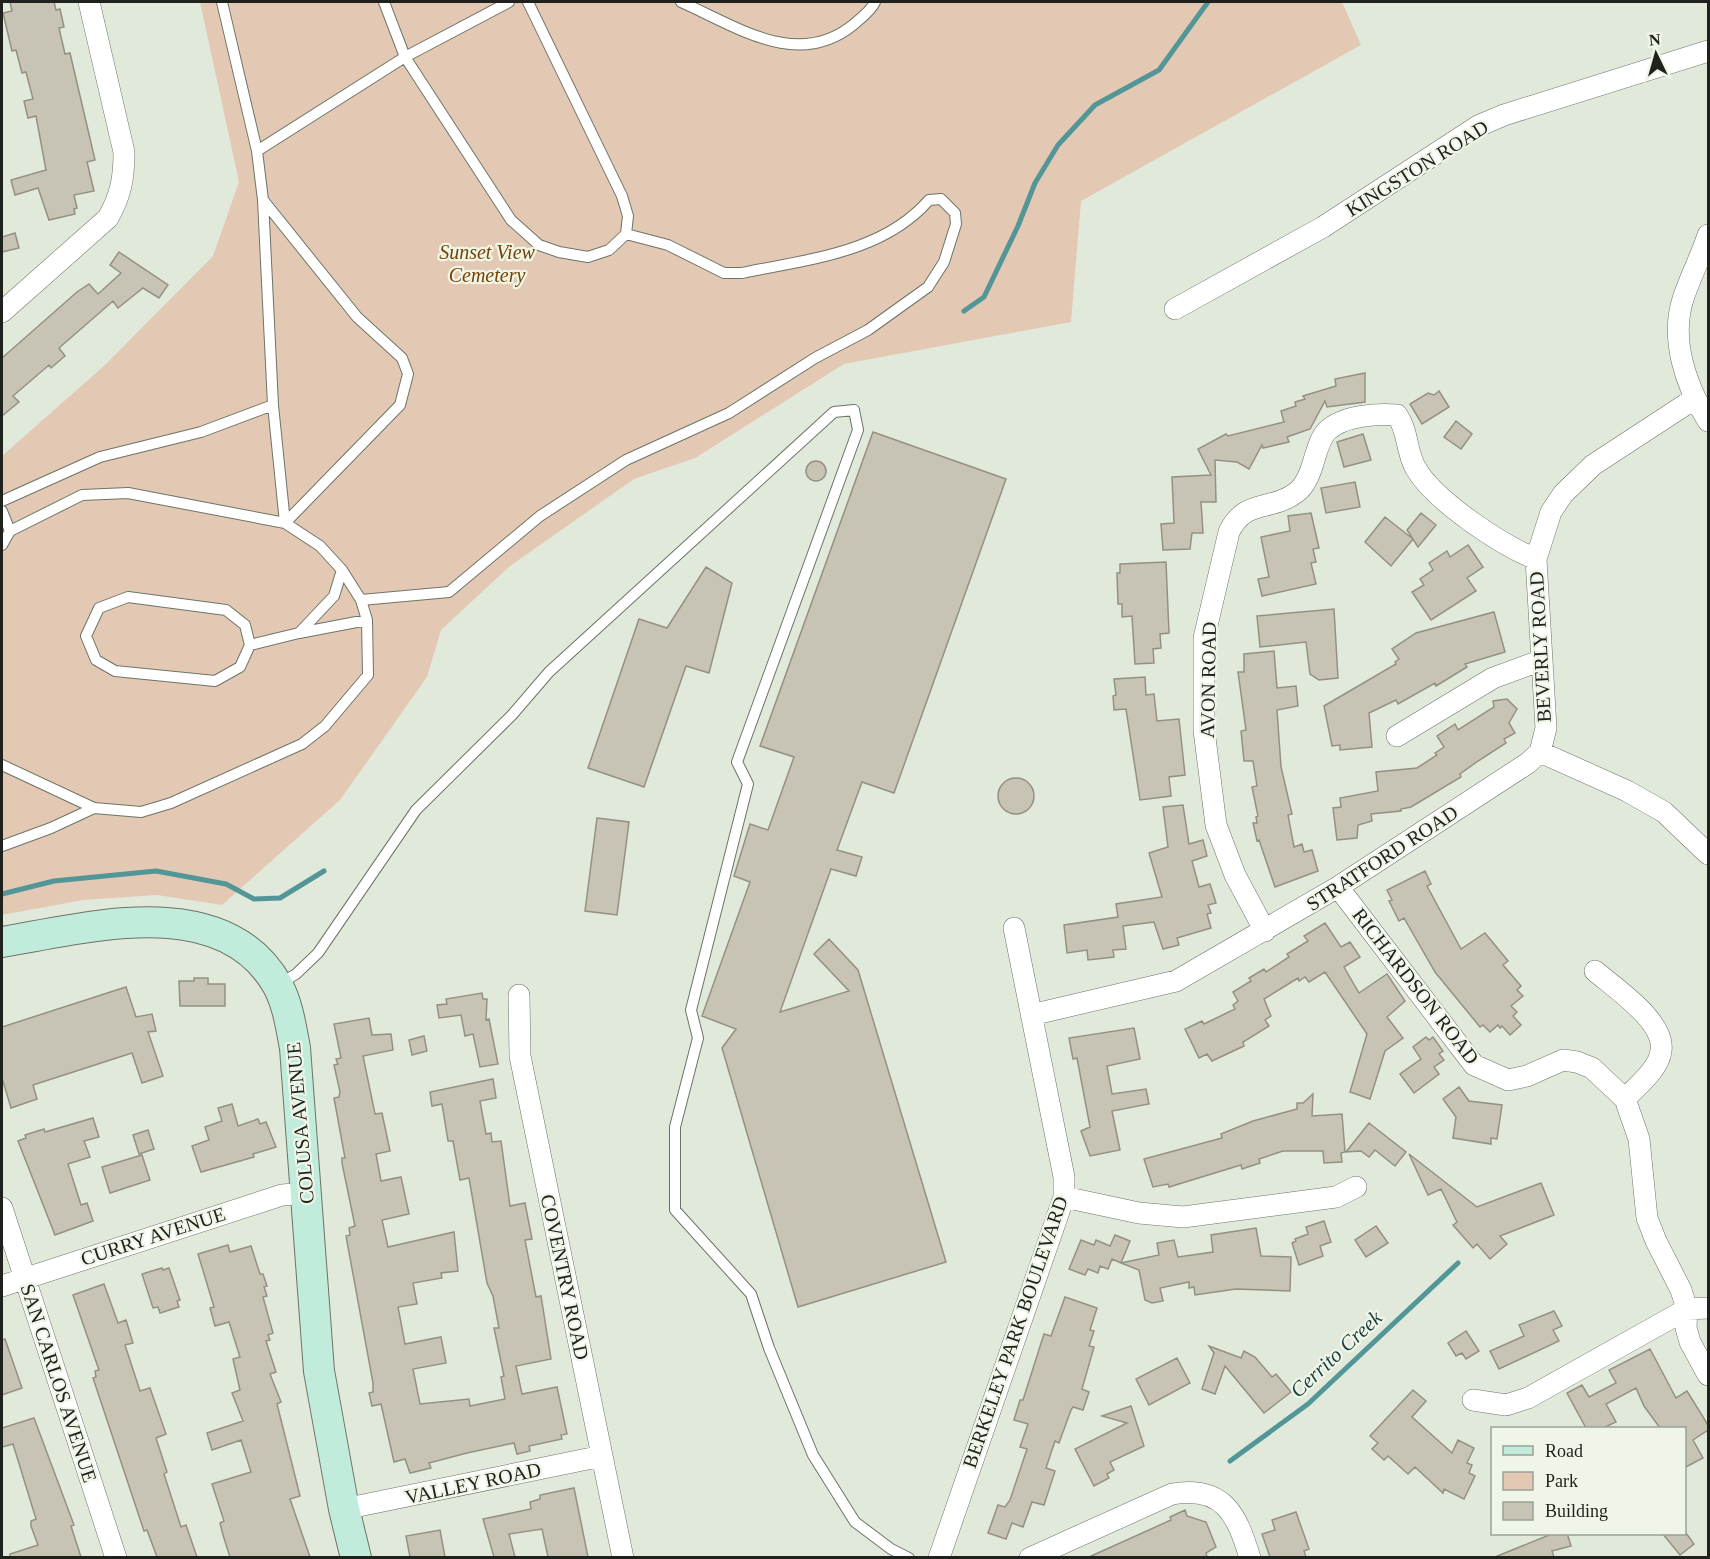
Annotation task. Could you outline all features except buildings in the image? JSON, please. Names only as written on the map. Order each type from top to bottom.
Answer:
[{"type":"street","points":[[2,312],[108,218],[119,199],[124,176],[124,152],[89,2]]},
{"type":"street","name":"KINGSTON ROAD","points":[[1175,309],[1323,227],[1478,126],[1504,115],[1708,51]]},
{"type":"street","points":[[1708,235],[1683,298],[1679,318],[1682,362],[1694,399],[1708,421]]},
{"type":"street","name":"BEVERLY ROAD","points":[[1540,752],[1546,728],[1536,559],[1551,512],[1576,479],[1593,465],[1694,399]]},
{"type":"street","name":"AVON ROAD","points":[[1265,931],[1235,875],[1216,825],[1204,730],[1206,627],[1229,532],[1236,517],[1250,509],[1284,501],[1300,490],[1311,471],[1326,432],[1338,424],[1350,420],[1397,415],[1403,423],[1411,459],[1421,478],[1485,531],[1512,550],[1536,559]]},
{"type":"street","points":[[1397,736],[1493,678],[1542,660]]},
{"type":"street","points":[[1540,752],[1627,791],[1664,812],[1708,854]]},
{"type":"street","name":"STRATFORD ROAD","points":[[1031,1015],[1176,981],[1338,887],[1528,763],[1540,752]]},
{"type":"street","name":"RICHARDSON ROAD","points":[[1338,887],[1474,1065],[1508,1080],[1527,1076],[1563,1060],[1577,1062],[1592,1068],[1625,1099]]},
{"type":"street","name":"COLUSA AVENUE","points":[[2,942],[127,922],[173,922],[215,934],[236,944],[252,956],[278,985],[288,1011],[295,1048],[319,1371],[344,1509],[356,1557]]},
{"type":"street","name":"BERKELEY PARK BOULEVARD","points":[[939,1557],[1064,1197],[1064,1177],[1014,928]]},
{"type":"street","points":[[1595,971],[1649,1018],[1660,1037],[1661,1052],[1655,1066],[1625,1099],[1639,1139],[1647,1218],[1687,1309],[1686,1328],[1690,1342],[1708,1375]]},
{"type":"street","name":"COVENTRY ROAD","points":[[519,995],[520,1056],[623,1557]]},
{"type":"street","points":[[1064,1197],[1139,1213],[1183,1217],[1336,1197],[1356,1187]]},
{"type":"street","name":"CURRY AVENUE","points":[[2,1286],[282,1195],[306,1193]]},
{"type":"street","name":"SAN CARLOS AVENUE","points":[[2,1208],[116,1557]]},
{"type":"street","points":[[1473,1400],[1506,1405],[1527,1398],[1687,1309],[1708,1308]]},
{"type":"street","name":"VALLEY ROAD","points":[[344,1509],[602,1456]]},
{"type":"street","points":[[1030,1557],[1172,1494],[1187,1492],[1206,1494],[1226,1506],[1239,1522],[1250,1557]]},
{"type":"lane","points":[[222,2],[257,151],[263,200],[273,405],[285,523]]},
{"type":"lane","points":[[384,2],[405,57],[511,220],[539,245],[560,252],[588,257],[609,250],[626,234],[628,216],[622,195],[528,2]]},
{"type":"lane","points":[[257,151],[405,57],[509,2]]},
{"type":"lane","points":[[681,2],[776,44],[799,45],[823,41],[843,33],[875,2]]},
{"type":"lane","points":[[361,600],[448,592],[540,516],[626,460],[729,413],[815,358],[868,330],[928,287],[944,262],[956,224],[955,213],[941,199],[929,200],[918,213],[863,246],[742,273],[724,273],[668,245],[626,234]]},
{"type":"lane","points":[[263,200],[357,317],[402,358],[408,374],[400,405],[285,523]]},
{"type":"lane","points":[[2,501],[100,457],[201,432],[273,405]]},
{"type":"lane","points":[[278,985],[296,974],[318,953],[416,810],[512,715],[549,672],[834,411],[854,410],[858,430],[737,762],[748,784],[691,1010],[699,1038],[675,1127],[675,1210],[751,1294],[769,1348],[813,1455],[855,1522],[891,1549],[909,1557]]},
{"type":"lane","points":[[2,545],[10,531],[82,495],[128,493],[285,523],[320,546],[342,570],[361,600],[367,620],[368,675],[325,726],[302,744],[171,802],[141,812],[94,808],[2,765]]},
{"type":"lane","points":[[2,511],[10,531]]},
{"type":"lane","points":[[299,633],[334,596],[342,570]]},
{"type":"lane","points":[[128,597],[226,610],[244,625],[250,645],[240,667],[215,681],[115,671],[96,660],[86,636],[99,608],[128,597]]},
{"type":"lane","points":[[250,645],[367,620]]},
{"type":"lane","points":[[2,846],[51,828],[94,808]]},
{"type":"green space","name":"Sunset View Cemetery","points":[[200,2],[1342,2],[1361,45],[1081,201],[1071,322],[844,364],[695,458],[634,479],[510,566],[441,630],[427,677],[340,800],[222,905],[157,895],[83,900],[2,915],[2,456],[105,365],[213,256],[239,182]]},
{"type":"waterway","points":[[964,311],[984,297],[1018,226],[1035,183],[1058,145],[1095,105],[1159,70],[1208,2]]},
{"type":"waterway","points":[[2,894],[54,881],[156,871],[226,884],[254,899],[280,898],[324,871]]},
{"type":"waterway","name":"Cerrito Creek","points":[[1230,1461],[1308,1404],[1458,1263]]}]
